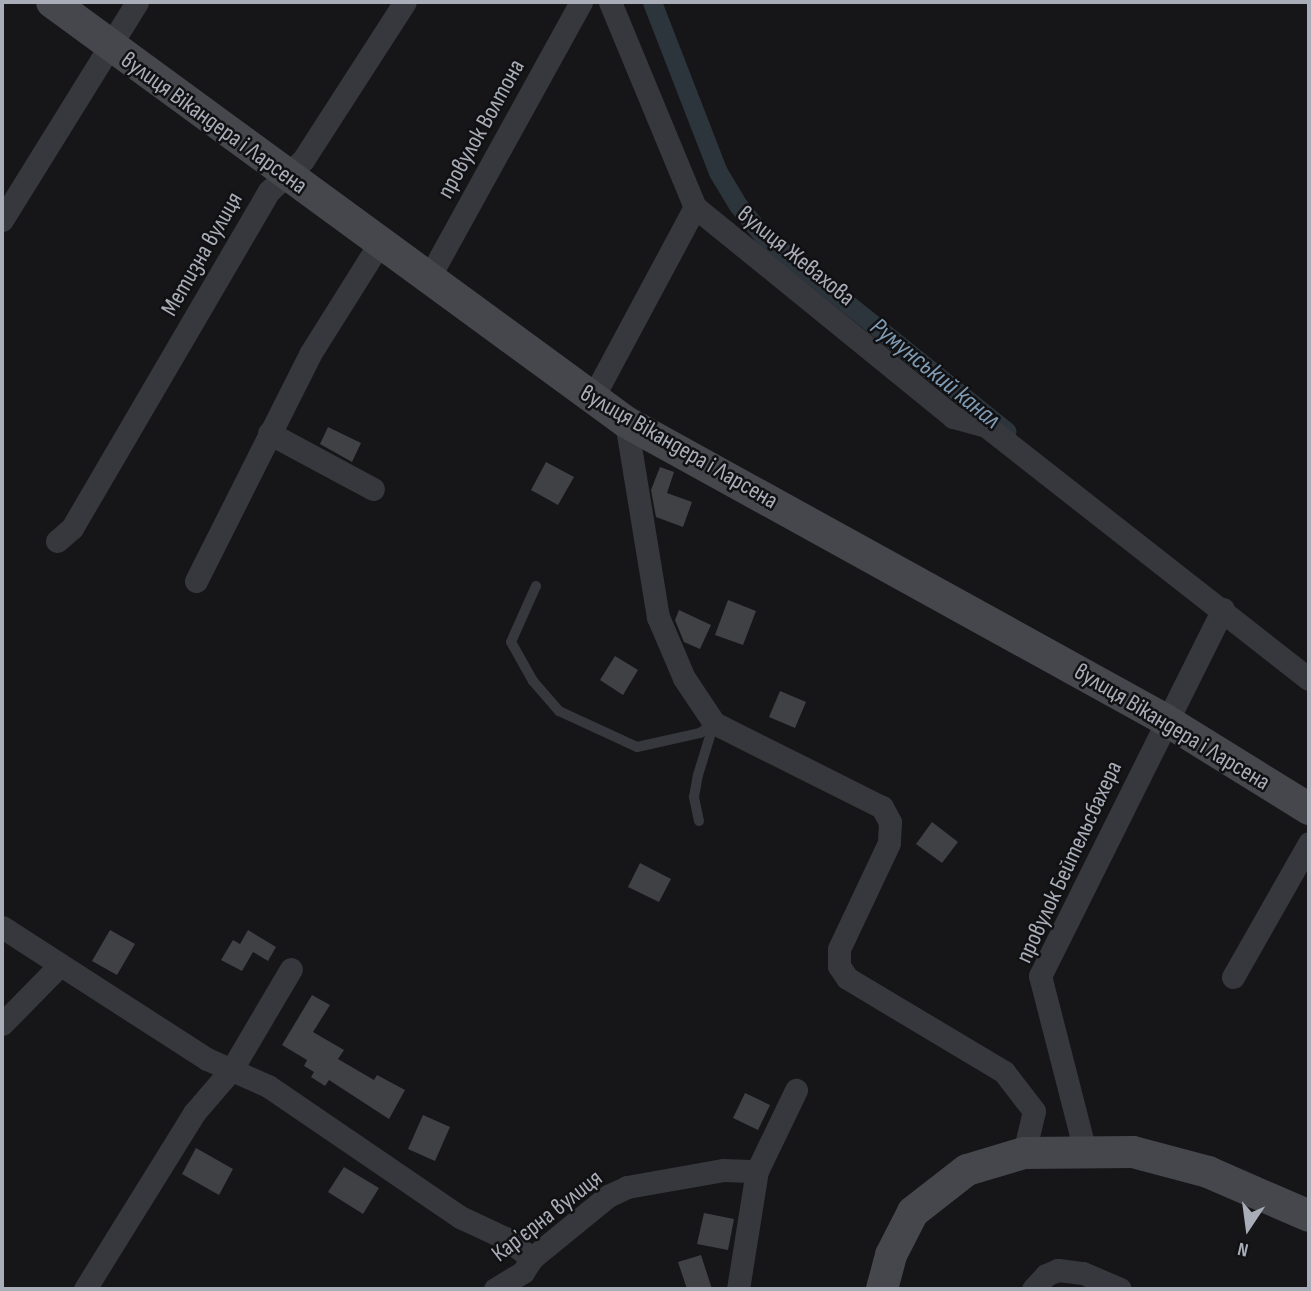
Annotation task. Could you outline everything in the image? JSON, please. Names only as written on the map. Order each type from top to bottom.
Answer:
[{"type":"street","name":"вулиця Вікандера і Ларсена","points":[[52,2],[107,46],[427,281],[626,422],[1164,719],[1309,809]]},
{"type":"street","points":[[2,220],[136,2]]},
{"type":"street","name":"Метизна вулиця","points":[[57,541],[72,528],[269,191],[303,160],[405,2]]},
{"type":"street","name":"провулок Волтона","points":[[427,281],[581,2]]},
{"type":"street","name":"вулиця Жевахова","points":[[610,2],[695,207],[953,417],[986,426],[1309,679]]},
{"type":"street","points":[[592,399],[695,207]]},
{"type":"street","points":[[196,582],[310,354],[379,244]]},
{"type":"street","points":[[626,422],[658,617],[684,678],[714,723],[882,807],[890,822],[889,843],[839,949],[839,966],[848,978],[1004,1072],[1034,1111],[1024,1153]]},
{"type":"street","points":[[269,433],[373,489]]},
{"type":"street","name":"провулок Бейтельсбахера","points":[[1085,1151],[1040,975],[1164,719],[1223,609]]},
{"type":"street","points":[[1233,977],[1309,844]]},
{"type":"street","points":[[2,927],[207,1059],[268,1086],[460,1217],[505,1238],[532,1258]]},
{"type":"street","points":[[2,1024],[60,965]]},
{"type":"street","points":[[85,1289],[194,1113],[232,1069],[291,969]]},
{"type":"street","points":[[738,1289],[757,1171],[796,1090]]},
{"type":"street","points":[[881,1289],[891,1255],[913,1212],[967,1170],[1024,1153],[1133,1152],[1208,1172],[1309,1216]]},
{"type":"street","name":"Карʼєрна вулиця","points":[[495,1289],[523,1272],[532,1258],[608,1196],[627,1187],[723,1170],[757,1171]]},
{"type":"street","points":[[1033,1289],[1045,1275],[1058,1270],[1083,1273],[1120,1289]]},
{"type":"lane","points":[[536,586],[511,642],[533,681],[559,711],[637,747],[700,733],[714,723]]},
{"type":"lane","points":[[699,821],[694,797],[714,723]]},
{"type":"building","points":[[328,427],[361,443],[352,462],[320,444]]},
{"type":"building","points":[[546,462],[574,477],[558,505],[531,490]]},
{"type":"building","points":[[660,467],[674,472],[667,493],[692,502],[683,527],[656,517],[651,490]]},
{"type":"building","points":[[728,600],[756,611],[743,645],[715,635]]},
{"type":"building","points":[[679,610],[711,625],[700,649],[684,642],[675,620]]},
{"type":"building","points":[[615,656],[638,670],[623,695],[600,680]]},
{"type":"building","points":[[780,691],[806,702],[795,728],[769,717]]},
{"type":"building","points":[[932,822],[958,842],[942,863],[916,844]]},
{"type":"building","points":[[640,863],[671,879],[659,902],[628,887]]},
{"type":"building","points":[[110,930],[135,944],[117,975],[92,961]]},
{"type":"building","points":[[248,930],[276,947],[268,961],[253,952],[242,971],[221,960],[233,940],[240,944]]},
{"type":"building","points":[[312,995],[330,1005],[313,1032],[344,1050],[338,1059],[374,1080],[377,1075],[405,1090],[389,1119],[329,1080],[325,1086],[311,1077],[314,1072],[304,1066],[307,1060],[282,1045]]},
{"type":"building","points":[[745,1093],[770,1105],[758,1130],[733,1118]]},
{"type":"building","points":[[423,1115],[450,1127],[435,1161],[408,1149]]},
{"type":"building","points":[[196,1148],[233,1169],[219,1195],[182,1174]]},
{"type":"building","points":[[344,1167],[379,1188],[363,1214],[328,1192]]},
{"type":"building","points":[[704,1213],[734,1219],[728,1250],[697,1244]]},
{"type":"building","points":[[701,1255],[712,1289],[687,1289],[678,1262]]},
{"type":"waterway","name":"Румунський канал","points":[[652,2],[718,172],[738,205],[763,236],[1006,431]]}]
